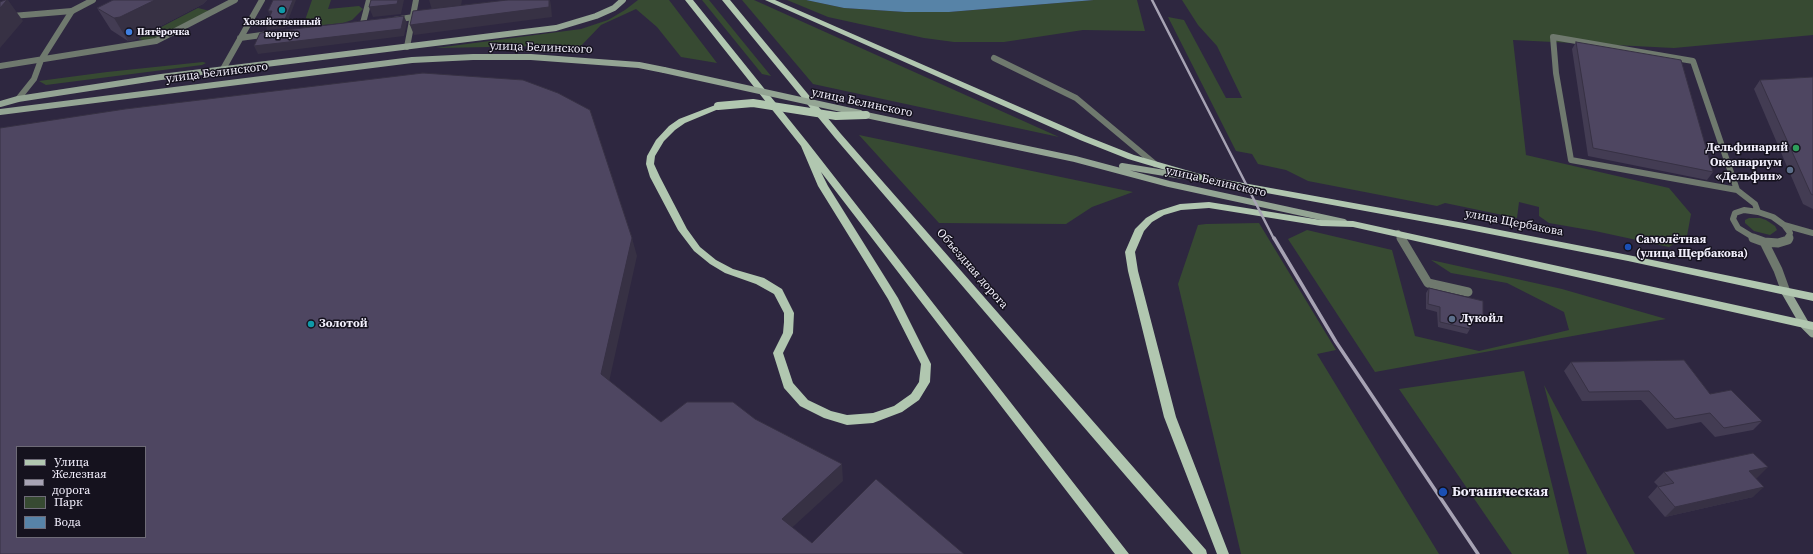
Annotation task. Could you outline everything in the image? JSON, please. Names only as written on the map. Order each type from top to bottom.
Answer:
[{"type":"main road","points":[[0,104],[18,99],[223,70],[556,28],[596,16],[614,8],[623,0]]},
{"type":"main road","points":[[689,0],[805,145],[1123,554]]},
{"type":"main road","name":"Объездная дорога","points":[[726,0],[838,136],[1201,554]]},
{"type":"main road","name":"улица Щербакова","points":[[769,0],[1083,138],[1155,164],[1210,180],[1480,229],[1813,297]]},
{"type":"main road","name":"улица Белинского","points":[[0,112],[412,60],[473,57],[531,57],[639,65],[866,115],[1072,158],[1210,180]]},
{"type":"main road","points":[[805,145],[823,186],[893,298],[926,364],[924,382],[915,397],[898,409],[873,418],[848,420],[828,415],[804,403],[788,385],[778,353],[788,333],[789,313],[778,292],[760,281],[729,272],[713,262],[698,249],[683,230],[655,177],[650,164],[651,156],[660,140],[672,128],[682,121],[718,106],[753,103],[836,116],[866,115]]},
{"type":"main road","name":"улица Белинского","points":[[1072,158],[1169,184],[1353,224]]},
{"type":"main road","points":[[1223,554],[1170,417],[1133,270],[1130,252],[1134,240],[1140,229],[1149,220],[1161,213],[1180,207],[1221,206],[1321,223],[1353,224],[1809,326]]},
{"type":"main road","points":[[1786,292],[1813,333]]},
{"type":"street","points":[[0,16],[72,11],[93,0]]},
{"type":"street","points":[[0,66],[156,42],[235,0]]},
{"type":"street","points":[[223,70],[262,0]]},
{"type":"street","points":[[369,0],[359,24],[370,22]]},
{"type":"street","points":[[407,47],[416,0]]},
{"type":"street","points":[[18,99],[34,80],[42,60],[72,11]]},
{"type":"street","points":[[384,21],[428,16]]},
{"type":"street","points":[[240,38],[278,34]]},
{"type":"street","points":[[1737,190],[1693,61],[1553,37],[1556,73],[1571,160],[1737,190],[1755,204],[1758,212]]},
{"type":"street","points":[[994,58],[1076,98],[1155,164]]},
{"type":"street","points":[[1744,210],[1758,212],[1773,217],[1784,225],[1790,234],[1788,240],[1778,243],[1764,242],[1749,236],[1738,228],[1732,219],[1735,213],[1744,210]]},
{"type":"street","points":[[1784,225],[1813,233]]},
{"type":"street","points":[[1398,233],[1428,283],[1468,292]]},
{"type":"street","points":[[1764,242],[1778,270],[1786,292]]},
{"type":"green space","points":[[312,0],[331,0],[328,9],[359,6],[363,9],[352,20],[343,23],[304,27],[303,26]]},
{"type":"green space","points":[[638,0],[669,0],[717,63],[681,57],[657,27],[636,9],[601,25],[579,48],[542,46],[436,48],[581,29],[608,20]]},
{"type":"green space","points":[[702,0],[709,0],[771,76],[762,74]]},
{"type":"green space","points":[[742,0],[754,0],[1059,137],[813,84]]},
{"type":"green space","points":[[787,0],[806,0],[844,8],[905,12],[949,12],[1094,0],[1137,0],[1145,31],[1083,30],[1004,42],[954,42],[924,38],[828,17]]},
{"type":"green space","points":[[1182,0],[1813,0],[1813,35],[1674,48],[1513,40],[1526,155],[1669,188],[1691,214],[1687,236],[1669,247],[1549,223],[1539,216],[1539,207],[1519,202],[1517,218],[1445,203],[1437,206],[1308,181],[1286,170],[1258,164],[1252,154],[1236,151],[1168,17],[1184,20],[1226,98],[1242,98],[1217,46],[1198,25]]},
{"type":"green space","points":[[198,8],[210,11],[149,41],[138,39]]},
{"type":"green space","points":[[203,62],[206,63],[202,65],[46,85],[39,81],[107,72]]},
{"type":"green space","points":[[859,135],[1133,192],[1092,207],[1066,224],[939,223]]},
{"type":"green space","points":[[1749,218],[1760,218],[1766,220],[1775,226],[1777,230],[1770,235],[1754,231],[1745,223],[1745,220]]},
{"type":"green space","points":[[1259,223],[1336,350],[1317,354],[1439,554],[1241,554],[1178,284],[1198,225]]},
{"type":"green space","points":[[1307,230],[1392,250],[1415,336],[1479,351],[1569,330],[1564,312],[1507,283],[1451,273],[1431,260],[1562,289],[1666,319],[1375,372],[1288,239]]},
{"type":"green space","points":[[1524,371],[1569,554],[1512,554],[1399,389]]},
{"type":"green space","points":[[1544,385],[1635,554],[1587,554]]},
{"type":"water","points":[[806,0],[1094,0],[949,12],[905,12],[844,8]]},
{"type":"building","points":[[7,0],[0,8],[0,2]]},
{"type":"building","points":[[113,0],[155,0],[120,17],[114,18],[97,8]]},
{"type":"building","points":[[273,0],[293,0],[283,24],[266,26],[272,11],[268,11]]},
{"type":"building","points":[[371,0],[398,0],[397,4],[369,7]]},
{"type":"building","points":[[507,0],[549,0],[549,7],[410,25],[413,11]]},
{"type":"building","points":[[404,16],[401,29],[254,46],[260,33]]},
{"type":"building","points":[[1576,42],[1681,60],[1713,172],[1593,148]]},
{"type":"building","name":"Золотой","points":[[423,73],[523,80],[558,93],[590,110],[632,238],[601,374],[661,422],[687,402],[733,402],[755,419],[842,464],[782,519],[812,543],[876,479],[964,554],[0,554],[0,128],[125,109]]},
{"type":"building","name":"Дельфинарий","points":[[1813,77],[1813,195],[1811,194],[1760,80]]},
{"type":"building","points":[[1429,288],[1483,301],[1483,317],[1470,314],[1470,329],[1440,322],[1440,307],[1428,304]]},
{"type":"building","points":[[1684,360],[1710,394],[1731,390],[1762,421],[1724,428],[1710,413],[1675,419],[1649,391],[1589,392],[1571,362]]},
{"type":"building","points":[[1753,453],[1768,467],[1749,471],[1764,487],[1675,507],[1658,487],[1674,483],[1664,472]]},
{"type":"railway","points":[[1152,0],[1274,239]]},
{"type":"railway","points":[[1274,238],[1336,342],[1478,554]]},
{"type":"place","name":"Хозяйственный корпус","points":[[282,10]]},
{"type":"place","name":"Пятёрочка","points":[[129,32]]},
{"type":"place","name":"Дельфинарий","points":[[1796,148]]},
{"type":"place","name":"Океанариум «Дельфин»","points":[[1790,170]]},
{"type":"place","name":"Самолётная (улица Щербакова)","points":[[1628,247]]},
{"type":"place","name":"Лукойл","points":[[1452,319]]},
{"type":"place","name":"Золотой","points":[[311,324]]},
{"type":"place","name":"Ботаническая","points":[[1443,492]]}]
